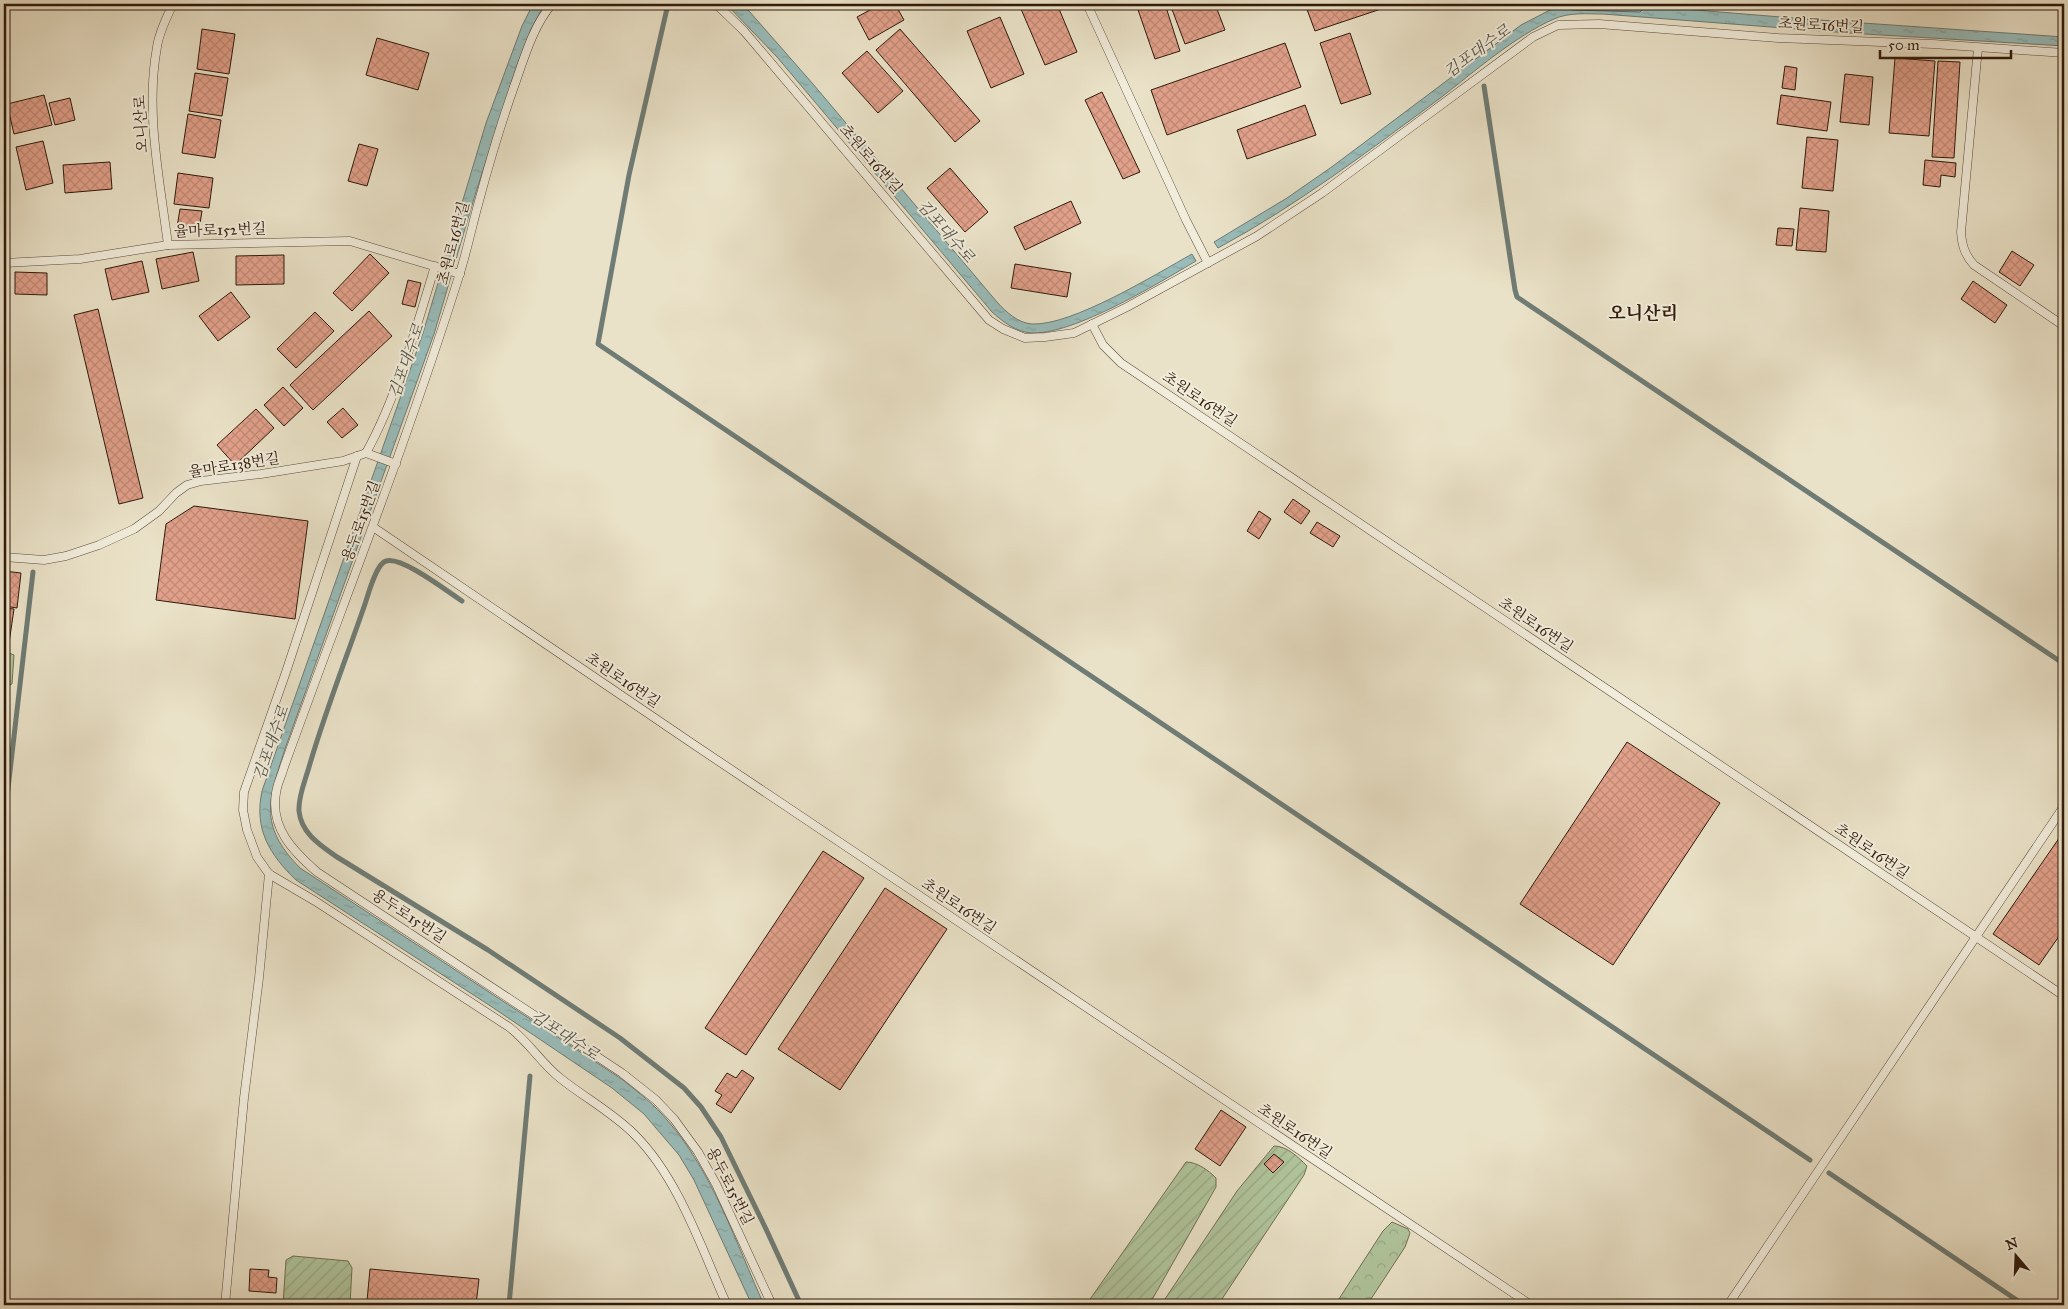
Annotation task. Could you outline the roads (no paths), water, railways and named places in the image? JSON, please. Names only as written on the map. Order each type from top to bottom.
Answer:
[{"type":"lane","name":"오니산로","points":[[168,245],[157,162],[152,102],[157,45],[173,4]]},
{"type":"lane","name":"초원로16번길","points":[[396,464],[460,274],[500,128],[536,30],[545,12],[552,4]]},
{"type":"lane","name":"초원로16번길","points":[[716,4],[744,31],[988,320],[1003,329],[1025,338],[1074,333],[1127,307],[1257,236],[1322,193],[1526,42],[1558,25],[1635,25],[1778,38],[1932,44],[2064,53]]},
{"type":"lane","points":[[1087,4],[1178,203],[1208,263]]},
{"type":"lane","points":[[1978,48],[1960,232],[1962,245],[1966,256],[1974,265],[2064,326]]},
{"type":"lane","name":"율마로152번길","points":[[4,263],[80,259],[168,245],[350,241],[460,274]]},
{"type":"lane","points":[[396,464],[366,453],[376,436],[403,365],[435,266]]},
{"type":"lane","name":"초원로16번길","points":[[1092,324],[1103,345],[1121,362],[2064,996]]},
{"type":"lane","name":"율마로138번길","points":[[4,557],[44,560],[66,556],[99,545],[134,529],[159,511],[176,493],[187,485],[343,461],[366,453]]},
{"type":"lane","points":[[357,456],[286,672],[244,792],[243,810],[246,830],[257,857],[269,874],[315,901],[523,1037],[559,1077],[614,1116],[636,1136],[672,1186],[727,1305]]},
{"type":"lane","name":"용두로15번길","points":[[396,464],[276,792],[276,808],[280,831],[298,855],[317,872],[622,1073],[656,1100],[674,1119],[698,1152],[716,1184],[772,1305]]},
{"type":"lane","name":"초원로16번길","points":[[373,527],[1531,1305]]},
{"type":"lane","points":[[1728,1305],[2064,806]]},
{"type":"lane","points":[[225,1305],[244,1098],[259,978],[269,874]]},
{"type":"water","points":[[533,4],[545,4],[531,29],[517,65],[475,195],[434,334],[286,746],[272,796],[270,810],[272,824],[277,838],[300,868],[623,1080],[647,1099],[684,1141],[698,1163],[722,1209],[764,1305],[752,1305],[694,1180],[679,1155],[644,1114],[612,1088],[489,1005],[296,880],[271,850],[262,829],[260,805],[262,791],[423,333],[486,123],[522,26]]},
{"type":"water","points":[[726,4],[741,4],[749,11],[997,302],[1017,319],[1032,324],[1069,317],[1114,297],[1192,254],[1196,261],[1137,295],[1087,319],[1064,328],[1042,332],[1020,331],[992,312],[777,57]]},
{"type":"water","points":[[1578,4],[1623,4],[2064,37],[2064,46],[1848,33],[1603,14],[1566,15],[1539,26],[1524,35],[1480,66],[1439,99],[1303,196],[1218,248],[1214,242],[1287,198],[1333,166],[1521,25],[1550,10]]},
{"type":"waterway","points":[[668,4],[629,175],[598,344],[1810,1160]]},
{"type":"waterway","points":[[1484,86],[1517,297],[2064,664]]},
{"type":"waterway","points":[[462,601],[425,576],[403,564],[393,561],[382,563],[370,587],[302,789],[299,811],[303,826],[312,838],[337,857],[488,950],[620,1038],[684,1088],[701,1107],[721,1137],[801,1305]]},
{"type":"waterway","points":[[4,823],[33,572]]},
{"type":"waterway","points":[[509,1305],[530,1076]]},
{"type":"waterway","points":[[1829,1173],[2024,1305]]},
{"type":"district","name":"오니산리","points":[[1643,313]]},
{"type":"water label","name":"김포대수로","points":[[1477,51]]},
{"type":"water label","name":"김포대수로","points":[[946,231]]},
{"type":"water label","name":"김포대수로","points":[[406,361]]},
{"type":"water label","name":"김포대수로","points":[[271,743]]},
{"type":"water label","name":"김포대수로","points":[[565,1035]]}]
